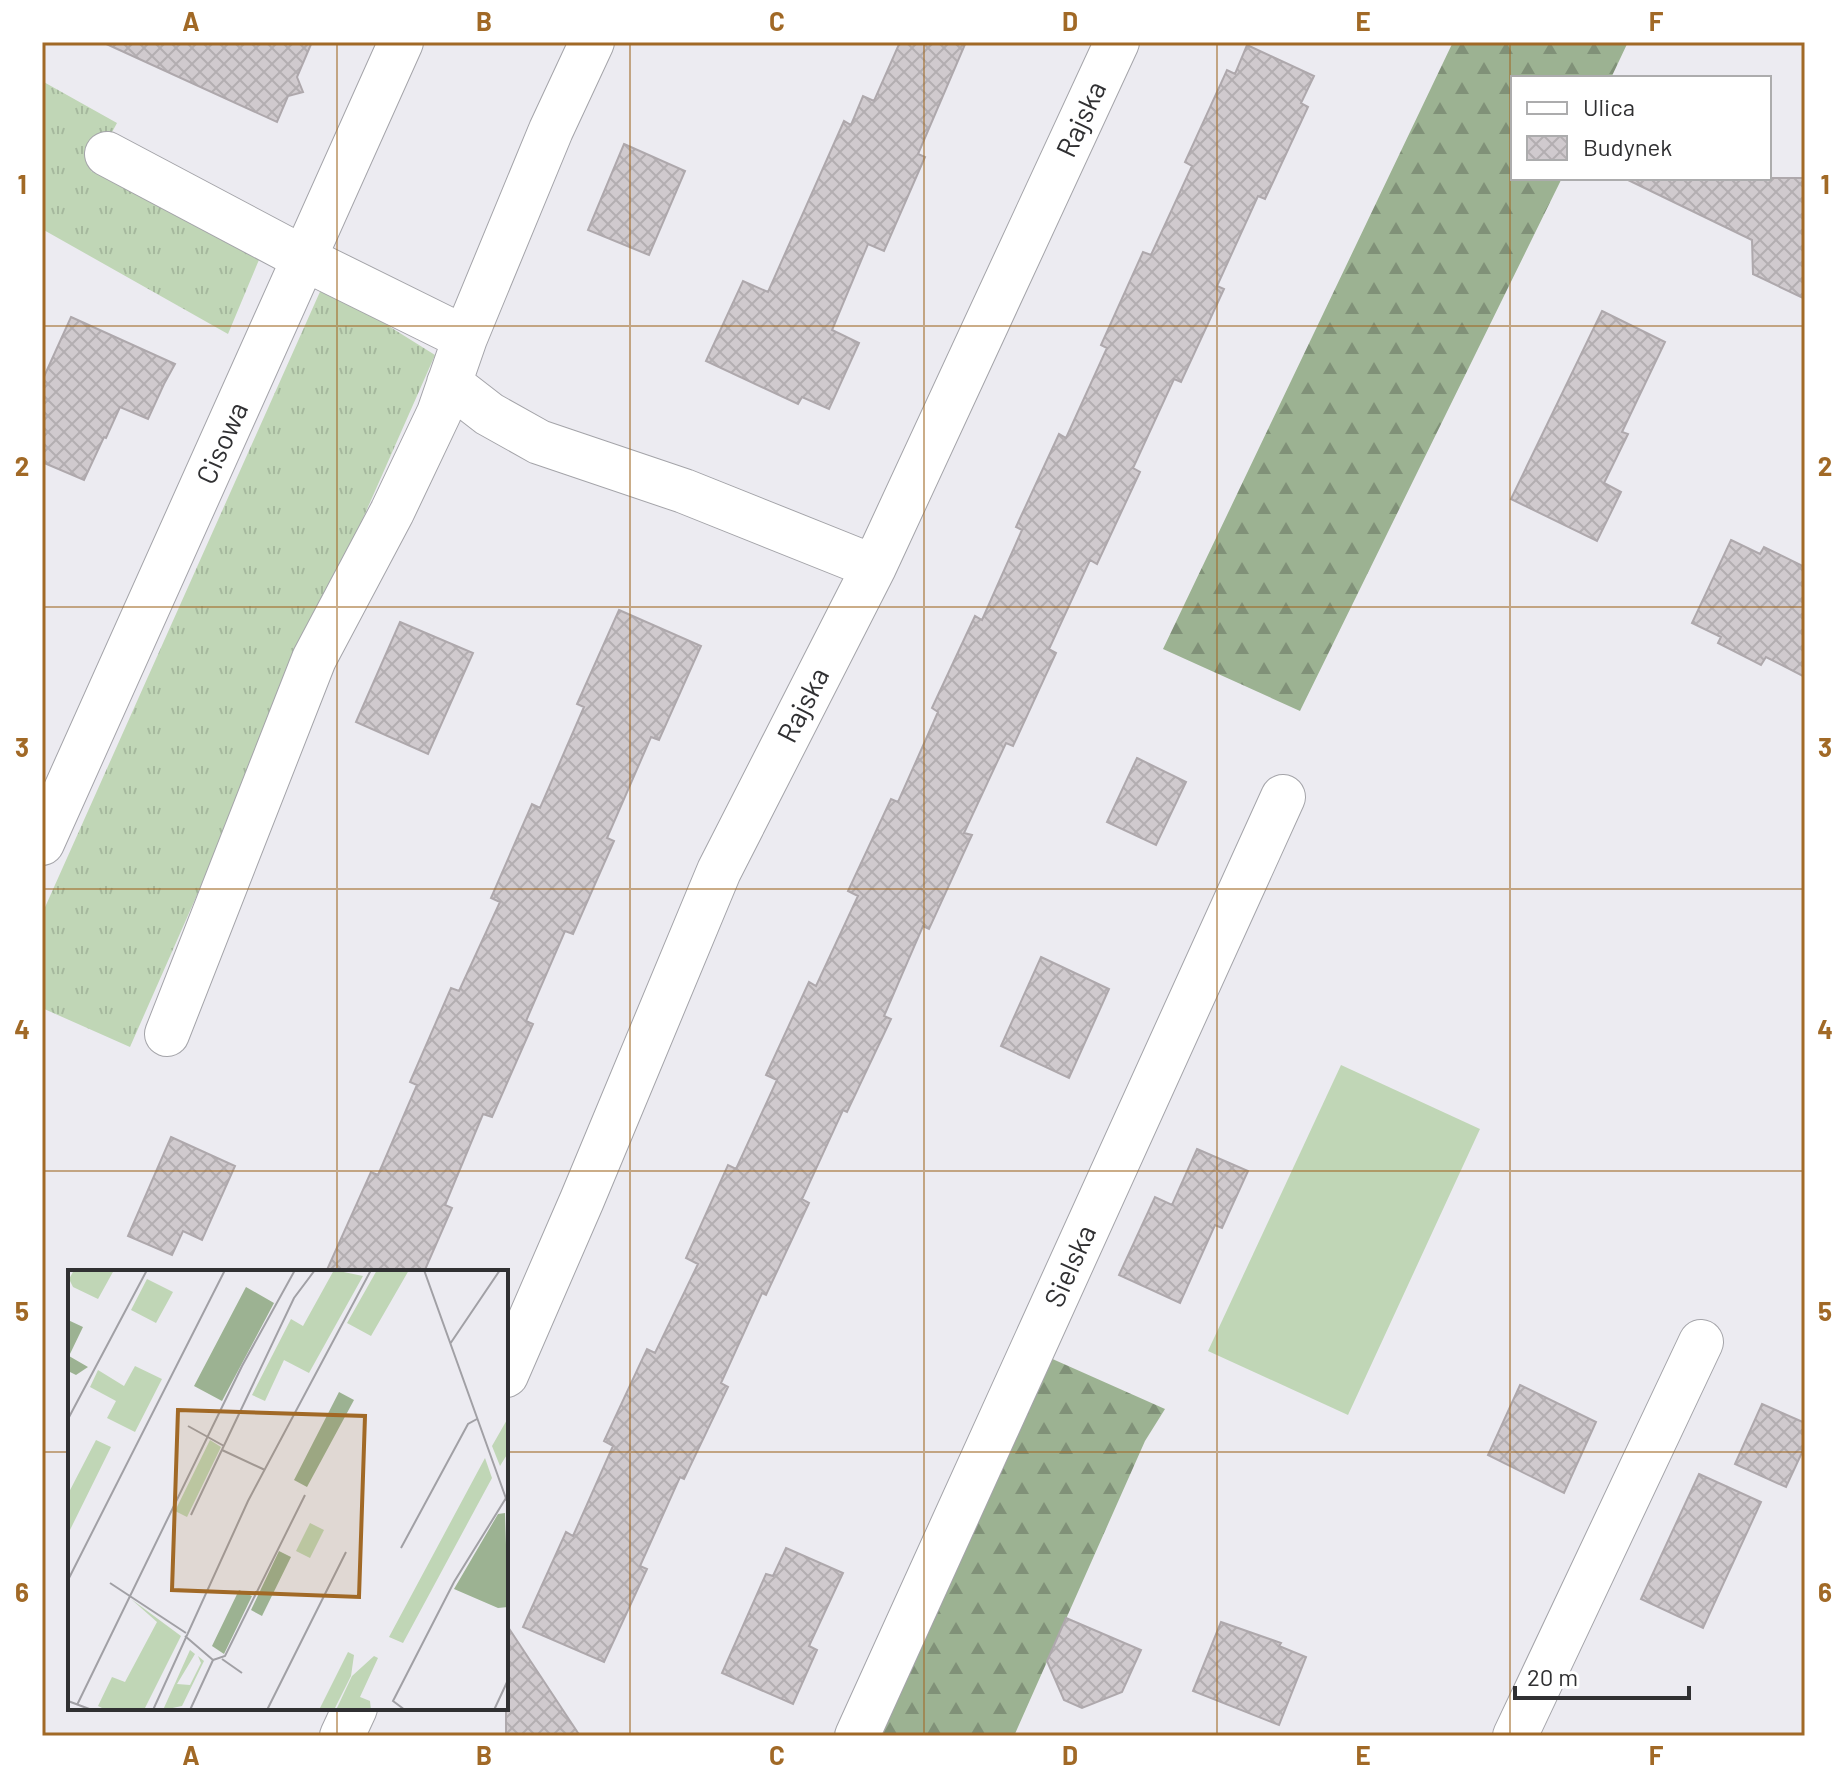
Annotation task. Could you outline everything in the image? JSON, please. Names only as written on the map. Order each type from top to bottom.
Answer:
[{"type":"street","name":"Cisowa","points":[[42,843],[401,42]]},
{"type":"street","points":[[167,1034],[314,659],[392,512],[439,413],[465,338],[551,130],[592,42]]},
{"type":"street","name":"Rajska","points":[[508,1370],[719,871],[874,567],[1117,42]]},
{"type":"street","points":[[107,154],[305,259],[465,338]]},
{"type":"street","points":[[449,383],[489,414],[539,442],[684,491],[874,567]]},
{"type":"street","name":"Sielska","points":[[857,1736],[1283,797]]},
{"type":"street","points":[[1515,1736],[1701,1342]]},
{"type":"street","points":[[342,1736],[354,1710]]},
{"type":"green space","points":[[1453,42],[1628,42],[1612,76],[1511,76],[1511,180],[1561,180],[1300,711],[1163,649]]},
{"type":"green space","points":[[42,81],[117,123],[91,171],[261,255],[228,334],[42,229]]},
{"type":"green space","points":[[323,285],[435,355],[130,1047],[42,1008],[42,914]]},
{"type":"green space","points":[[1341,1065],[1480,1129],[1348,1415],[1208,1351]]},
{"type":"green space","points":[[1048,1357],[1165,1409],[1145,1441],[1014,1736],[879,1736]]},
{"type":"building","points":[[102,42],[312,42],[297,77],[303,92],[288,96],[277,122]]},
{"type":"building","points":[[900,42],[966,42],[918,154],[925,157],[884,251],[868,244],[832,330],[859,343],[829,409],[802,397],[798,404],[706,361],[743,281],[768,292],[844,121],[851,125],[863,96],[874,101]]},
{"type":"building","points":[[1247,45],[1314,76],[1301,103],[1308,107],[1265,199],[1258,196],[1217,286],[1224,289],[1181,382],[1174,379],[1133,468],[1140,472],[1097,564],[1090,560],[1049,649],[1056,653],[1013,746],[1006,743],[964,833],[972,835],[929,929],[923,926],[884,1016],[891,1019],[847,1112],[843,1110],[802,1199],[809,1203],[766,1295],[762,1293],[721,1383],[728,1387],[684,1479],[680,1477],[640,1566],[647,1569],[604,1662],[523,1627],[566,1532],[573,1536],[613,1446],[604,1441],[647,1349],[655,1353],[698,1264],[686,1258],[728,1165],[736,1169],[777,1080],[766,1075],[809,982],[816,986],[858,896],[848,891],[891,799],[898,802],[938,712],[932,708],[975,616],[982,620],[1022,530],[1016,527],[1059,434],[1066,438],[1107,348],[1101,345],[1143,252],[1151,255],[1192,166],[1185,162],[1227,70],[1235,74]]},
{"type":"building","points":[[624,144],[685,171],[649,255],[588,230]]},
{"type":"building","points":[[1805,178],[1805,299],[1753,274],[1752,240],[1628,180]]},
{"type":"building","points":[[1602,311],[1665,342],[1622,432],[1628,434],[1604,483],[1621,492],[1597,541],[1511,499]]},
{"type":"building","points":[[71,317],[175,364],[148,419],[120,407],[84,480],[42,462],[42,381]]},
{"type":"building","points":[[1731,540],[1760,554],[1764,547],[1805,567],[1805,677],[1766,657],[1761,665],[1718,643],[1721,637],[1692,623]]},
{"type":"building","points":[[619,610],[701,646],[659,740],[651,737],[607,838],[614,841],[573,934],[565,931],[526,1021],[533,1024],[492,1117],[483,1114],[445,1205],[452,1208],[425,1270],[327,1270],[371,1172],[378,1175],[417,1085],[410,1082],[451,988],[459,991],[500,902],[491,898],[532,804],[540,808],[584,707],[577,704]]},
{"type":"building","points":[[400,622],[473,653],[428,754],[356,722]]},
{"type":"building","points":[[1137,758],[1186,782],[1156,845],[1107,822]]},
{"type":"building","points":[[1041,957],[1109,989],[1069,1078],[1001,1046]]},
{"type":"building","points":[[171,1137],[235,1166],[202,1240],[183,1231],[172,1255],[128,1236]]},
{"type":"building","points":[[1197,1149],[1248,1171],[1222,1228],[1215,1225],[1180,1303],[1119,1275],[1155,1197],[1172,1205]]},
{"type":"building","points":[[1520,1385],[1596,1422],[1564,1493],[1488,1455]]},
{"type":"building","points":[[1762,1404],[1805,1423],[1805,1446],[1786,1487],[1735,1464]]},
{"type":"building","points":[[1699,1474],[1761,1502],[1703,1628],[1641,1599]]},
{"type":"building","points":[[786,1548],[843,1573],[809,1646],[817,1650],[793,1704],[722,1673],[766,1574],[773,1576]]},
{"type":"building","points":[[1066,1618],[1141,1650],[1122,1692],[1082,1708],[1064,1700],[1047,1661]]},
{"type":"building","points":[[1221,1622],[1281,1643],[1279,1646],[1306,1657],[1279,1725],[1193,1691]]},
{"type":"building","points":[[508,1627],[580,1736],[506,1736],[508,1710]]}]
